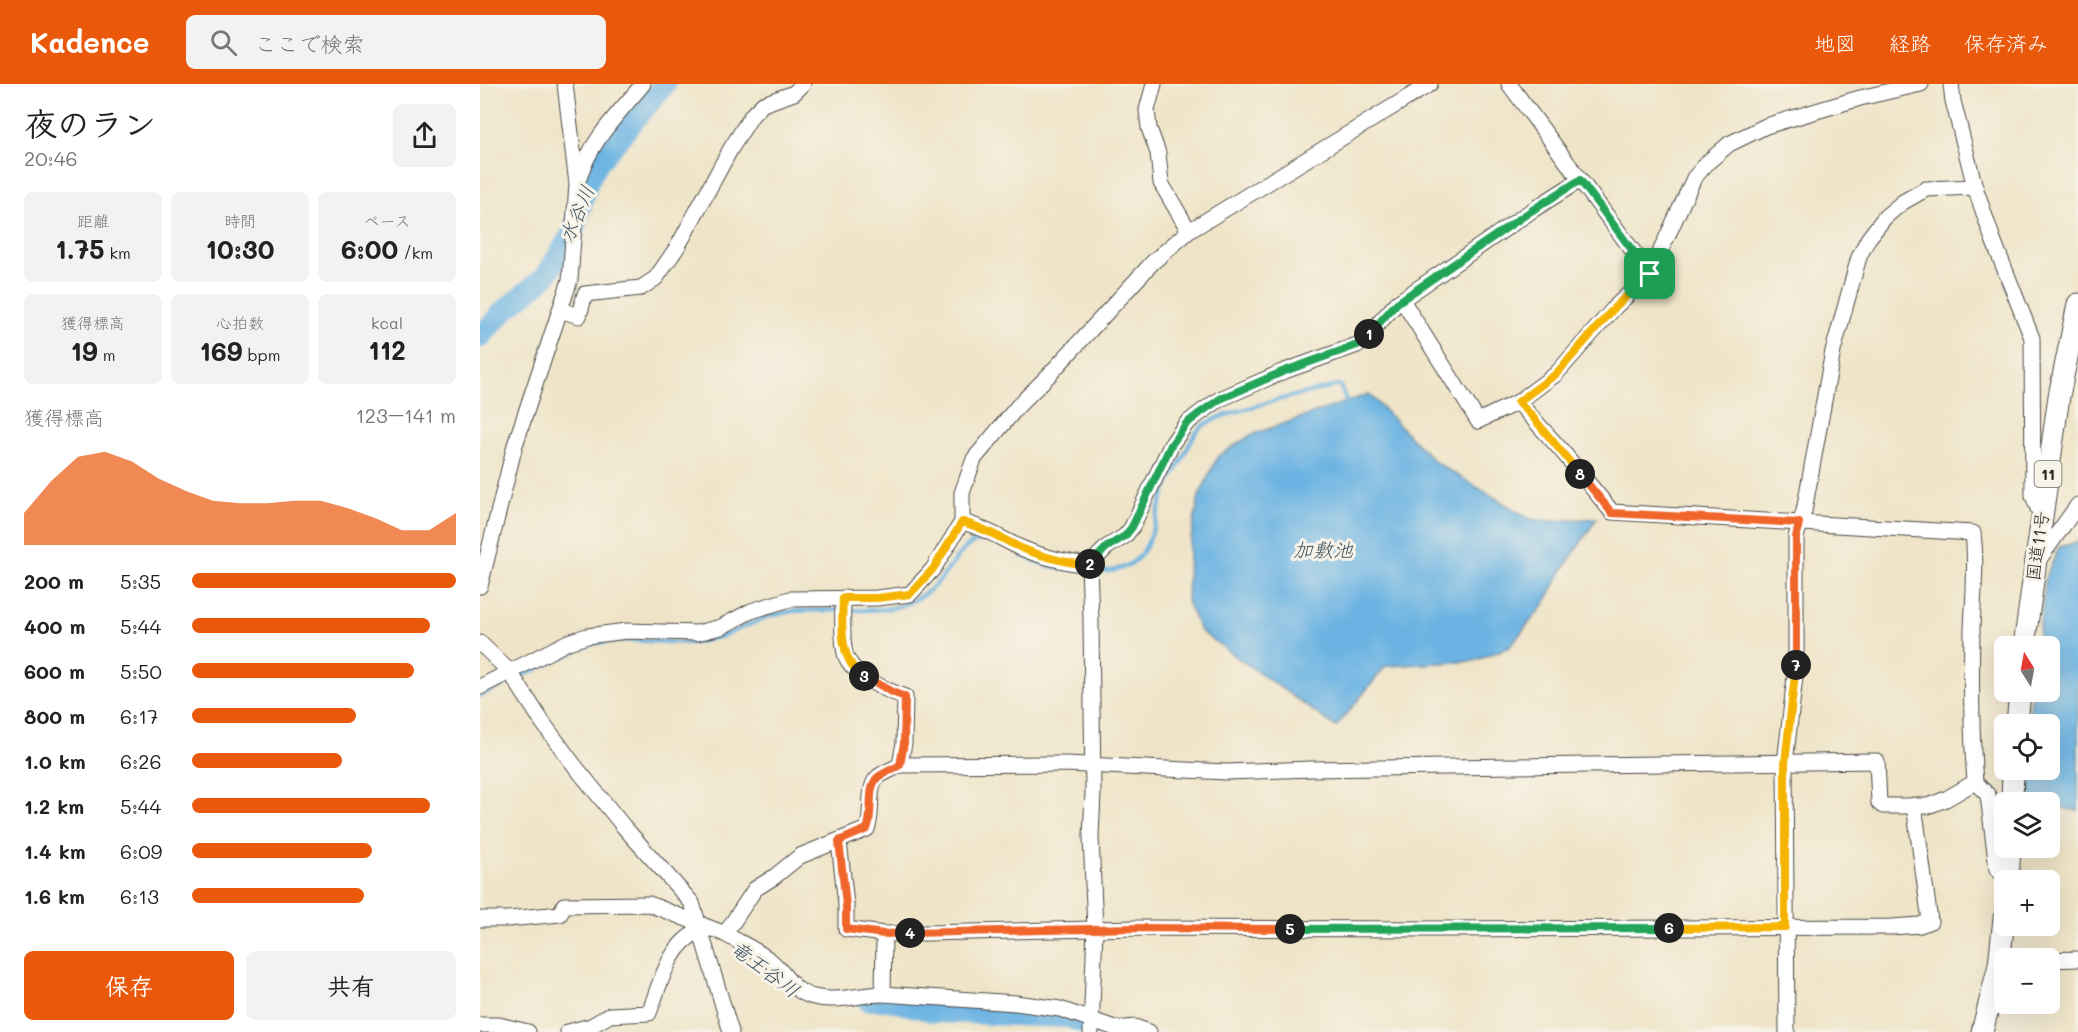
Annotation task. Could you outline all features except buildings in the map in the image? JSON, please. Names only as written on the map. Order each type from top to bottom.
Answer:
[{"type":"highway","name":"国道11号","points":[[2025,636],[2059,396],[2078,304]]},
{"type":"highway","points":[[1982,1032],[1994,990]]},
{"type":"street","points":[[480,586],[515,446],[570,280],[577,184],[565,84]]},
{"type":"street","points":[[577,184],[585,158],[598,137],[643,84]]},
{"type":"street","points":[[560,310],[579,316],[585,294],[641,288],[656,278],[678,246],[730,150],[752,115],[763,104],[794,93],[802,84]]},
{"type":"street","points":[[1154,84],[1148,110],[1149,128],[1158,153],[1161,183],[1190,231]]},
{"type":"street","points":[[480,687],[513,676],[568,642],[587,636],[627,631],[697,633],[721,627],[752,611],[790,598],[843,606],[877,598],[910,594],[933,569],[962,522],[962,493],[974,459],[1018,406],[1153,262],[1190,231],[1430,84]]},
{"type":"street","points":[[1509,84],[1650,274]]},
{"type":"street","points":[[1402,300],[1478,421],[1518,402],[1556,374],[1616,306],[1650,274],[1694,178],[1729,144],[1766,126],[1860,98],[1921,84]]},
{"type":"street","points":[[1951,84],[1953,101],[1975,187],[2032,338],[2033,496],[2042,519]]},
{"type":"street","points":[[1092,1026],[1095,929],[1091,837],[1089,566],[1107,547],[1125,536],[1132,527],[1171,445],[1186,424],[1220,399],[1282,372],[1360,344],[1397,303],[1580,180]]},
{"type":"street","points":[[1787,1032],[1785,763],[1796,668],[1796,537],[1804,511],[1833,351],[1859,257],[1868,239],[1885,217],[1903,202],[1926,189],[1975,187]]},
{"type":"street","points":[[1518,402],[1612,513],[1973,533],[1975,548],[1971,737],[1975,782],[1988,795],[1999,870]]},
{"type":"street","points":[[2036,565],[2078,505]]},
{"type":"street","points":[[962,522],[981,527],[1021,548],[1059,561],[1089,566]]},
{"type":"street","points":[[843,606],[846,658],[859,673],[905,697],[904,743],[900,765]]},
{"type":"street","points":[[480,643],[513,676],[543,723],[574,765],[624,827],[692,903],[731,1032]]},
{"type":"street","points":[[725,934],[755,889],[774,878],[800,856],[867,829],[872,819],[871,787],[878,777],[900,765],[1066,764],[1226,772],[1877,761],[1879,803],[1883,807],[1928,806],[1946,799],[1975,782]]},
{"type":"street","points":[[839,841],[846,905],[846,929],[884,934],[1095,929],[1891,927],[1920,925],[1930,921],[1914,805]]},
{"type":"street","points":[[480,919],[560,914],[564,905],[649,904],[699,927],[725,934],[772,962],[786,980],[798,990],[813,997],[827,999],[883,994],[1016,1003],[1060,1009],[1092,1026],[1118,1029],[1135,1026],[1149,1032]]},
{"type":"street","points":[[568,1032],[591,1026],[610,1015],[649,1013],[672,956],[699,927]]},
{"type":"street","points":[[883,994],[884,934]]},
{"type":"street","points":[[2060,959],[2078,958]]},
{"type":"street","points":[[480,1025],[499,1025],[528,1032]]},
{"type":"water","name":"加敷池","points":[[1369,394],[1435,462],[1530,519],[1552,521],[1597,518],[1562,571],[1543,606],[1509,647],[1474,661],[1386,666],[1336,727],[1200,631],[1187,601],[1189,549],[1199,496],[1218,456],[1251,435]]},
{"type":"water","points":[[2078,542],[2078,811],[2060,808],[2060,792],[2030,792],[2028,780],[2060,780],[2060,714],[2029,714],[2031,702],[2060,702],[2060,636],[2038,636],[2046,577],[2059,547]]},
{"type":"waterway","name":"水谷川","points":[[480,337],[505,310],[546,276],[573,232],[588,181],[597,164],[665,84]]},
{"type":"waterway","points":[[1094,572],[1112,571],[1126,566],[1144,550],[1150,539],[1167,486],[1193,437],[1205,425],[1220,417],[1254,406],[1340,385],[1348,405]]},
{"type":"waterway","points":[[845,610],[886,609],[913,600],[936,584],[966,548],[981,540],[991,540]]},
{"type":"waterway","points":[[1022,556],[1048,566],[1078,570]]},
{"type":"waterway","points":[[517,678],[594,643],[623,640],[694,643],[723,636],[769,616],[793,611],[838,610]]},
{"type":"waterway","points":[[480,696],[510,682]]},
{"type":"waterway","name":"竜王谷川","points":[[868,1000],[890,1000],[936,1012],[1068,1017],[1090,1025]]},
{"type":"route","points":[[1580,180],[1650,274],[1616,306],[1556,374],[1518,402],[1562,451],[1612,513],[1799,523],[1796,537],[1796,668],[1785,763],[1785,927],[1137,928],[884,934],[846,929],[846,905],[839,841],[867,829],[872,819],[871,787],[878,777],[900,765],[904,743],[905,697],[859,673],[846,658],[843,598],[877,598],[910,594],[933,569],[962,522],[981,527],[1021,548],[1059,561],[1089,566],[1107,547],[1125,536],[1132,527],[1171,445],[1186,424],[1220,399],[1282,372],[1360,344],[1397,303],[1580,180]]}]
